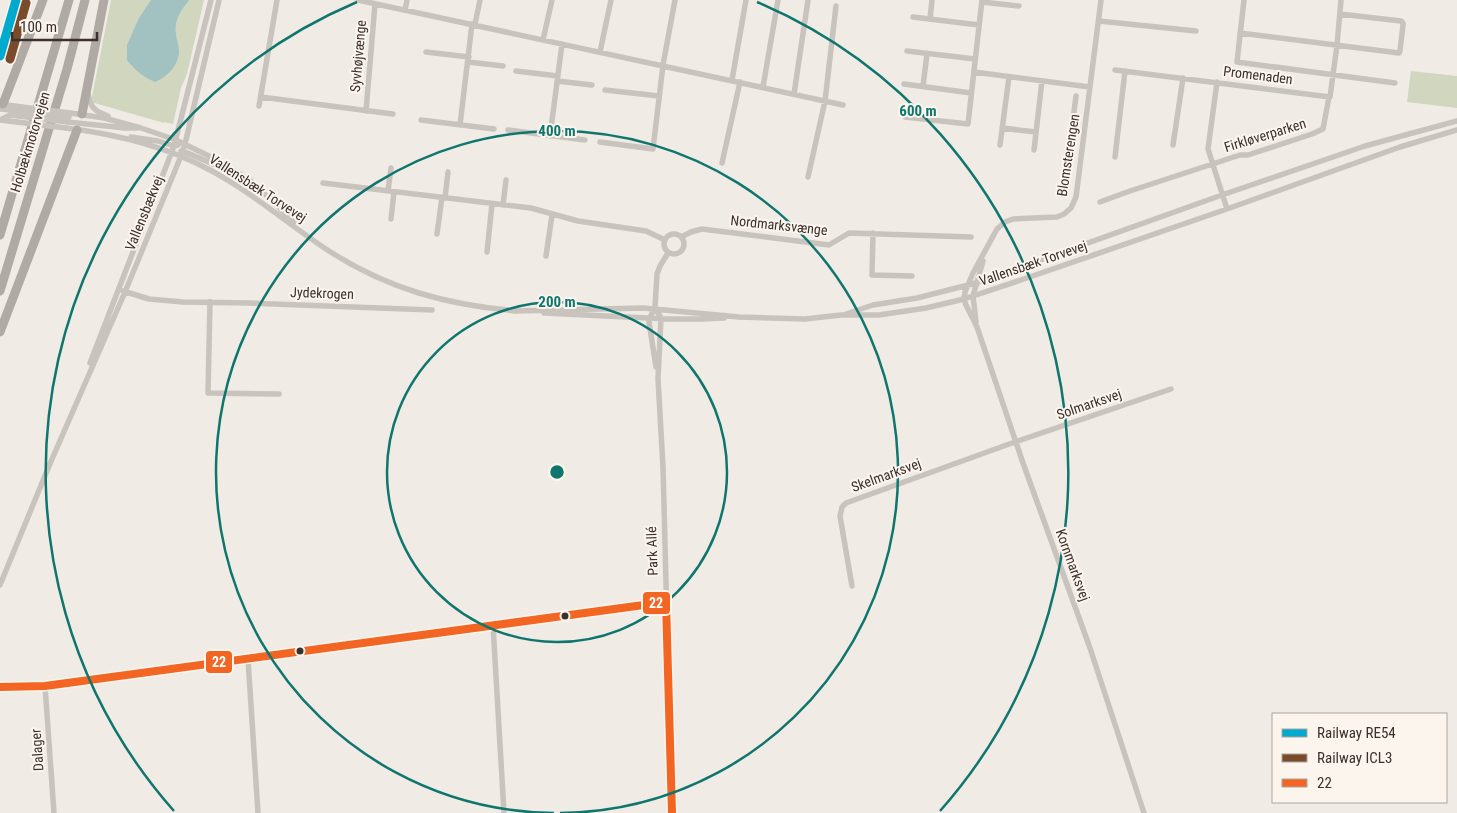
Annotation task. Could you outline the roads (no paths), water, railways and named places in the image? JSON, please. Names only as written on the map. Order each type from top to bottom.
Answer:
[{"type":"highway","points":[[1,107],[43,0]]},
{"type":"highway","name":"Holbækmotorvejen","points":[[0,235],[69,0]]},
{"type":"highway","name":"Holbækmotorvejen","points":[[0,291],[67,69],[85,0]]},
{"type":"highway","points":[[0,332],[79,122],[104,0]]},
{"type":"street","name":"Vallensbækvej","points":[[65,428],[172,152],[211,0]]},
{"type":"street","name":"Vallensbækvej","points":[[0,585],[182,153],[219,0]]},
{"type":"street","points":[[259,106],[277,0]]},
{"type":"street","name":"Syvhøjvænge","points":[[358,0],[843,105]]},
{"type":"street","points":[[405,10],[407,0]]},
{"type":"street","points":[[460,125],[468,59],[480,0]]},
{"type":"street","points":[[544,40],[552,0]]},
{"type":"street","points":[[600,52],[611,0]]},
{"type":"street","points":[[600,142],[653,149],[662,65],[675,0]]},
{"type":"street","points":[[732,80],[746,0]]},
{"type":"street","points":[[763,87],[778,0]]},
{"type":"street","points":[[794,94],[808,0]]},
{"type":"street","points":[[930,18],[932,0]]},
{"type":"street","name":"Blomsterengen","points":[[964,299],[967,286],[997,229],[1005,222],[1013,219],[1057,217],[1071,208],[1076,197],[1101,0]]},
{"type":"street","points":[[1244,0],[1236,60],[1238,63],[1395,83]]},
{"type":"street","points":[[1329,97],[1337,45],[1341,0]]},
{"type":"street","points":[[905,118],[968,124],[982,1],[1019,6]]},
{"type":"street","name":"Syvhøjvænge","points":[[366,110],[375,4]]},
{"type":"street","points":[[808,177],[825,100],[836,6]]},
{"type":"street","points":[[1240,33],[1399,53],[1403,22],[1340,14]]},
{"type":"street","points":[[913,17],[979,25]]},
{"type":"street","points":[[1098,21],[1196,32]]},
{"type":"street","points":[[550,136],[562,44]]},
{"type":"street","points":[[907,51],[975,59]]},
{"type":"street","points":[[426,52],[503,66]]},
{"type":"street","points":[[923,86],[927,54]]},
{"type":"street","name":"Promenaden","points":[[1115,70],[1329,97]]},
{"type":"street","points":[[516,71],[592,85]]},
{"type":"street","points":[[1115,157],[1125,71]]},
{"type":"street","points":[[974,72],[1090,87]]},
{"type":"street","points":[[1000,145],[1009,77]]},
{"type":"street","points":[[1173,145],[1183,78]]},
{"type":"street","points":[[1034,150],[1042,81]]},
{"type":"street","points":[[722,163],[740,82]]},
{"type":"street","name":"Firkløverparken","points":[[1217,82],[1208,149],[1222,195]]},
{"type":"street","points":[[88,84],[90,104],[94,109],[129,124]]},
{"type":"street","points":[[904,84],[971,93]]},
{"type":"street","points":[[606,90],[659,96]]},
{"type":"street","points":[[1064,189],[1076,96]]},
{"type":"street","name":"Syvhøjvænge","points":[[261,97],[393,114]]},
{"type":"street","name":"Firkløverparken","points":[[1100,202],[1240,155],[1248,156],[1323,129],[1329,97]]},
{"type":"street","name":"Vallensbæk Torvevej","points":[[175,143],[129,124],[79,122],[66,128],[20,114],[1,107],[0,120],[20,114],[69,117],[79,122],[101,133],[182,153],[228,180],[310,238],[365,272],[406,289],[449,302],[493,309],[552,314],[702,319],[738,317]]},
{"type":"street","points":[[20,114],[69,117],[79,122],[125,128],[141,128]]},
{"type":"street","points":[[421,120],[494,129]]},
{"type":"street","name":"Vallensbæk Torvevej","points":[[842,316],[873,305],[917,298],[967,286],[1365,146],[1457,121]]},
{"type":"street","points":[[1071,127],[1085,128]]},
{"type":"street","points":[[1002,128],[1036,132]]},
{"type":"street","points":[[508,130],[585,140]]},
{"type":"street","name":"Vallensbæk Torvevej","points":[[515,311],[609,307],[656,308],[738,317],[805,319],[874,315],[926,308],[973,296],[1400,147],[1457,130]]},
{"type":"street","points":[[101,133],[185,144]]},
{"type":"street","name":"Vallensbæk Torvevej","points":[[185,144],[233,168],[250,180],[310,238]]},
{"type":"street","points":[[182,153],[250,180]]},
{"type":"street","points":[[391,168],[391,219]]},
{"type":"street","points":[[438,234],[448,172]]},
{"type":"street","points":[[503,205],[506,180]]},
{"type":"street","points":[[323,183],[531,208],[578,221],[646,231],[665,240]]},
{"type":"street","points":[[1222,195],[1226,209]]},
{"type":"street","points":[[487,252],[492,204]]},
{"type":"street","points":[[546,256],[552,215]]},
{"type":"street","name":"Nordmarksvænge","points":[[681,238],[691,232],[702,229],[829,245],[849,233],[971,237]]},
{"type":"street","points":[[873,233],[872,275],[912,276]]},
{"type":"street","points":[[675,234],[681,238],[684,244],[682,251],[675,254],[668,253],[664,248],[665,240],[675,234]]},
{"type":"street","name":"Blomsterengen","points":[[973,296],[985,252]]},
{"type":"street","points":[[650,317],[656,308],[660,266],[668,253]]},
{"type":"street","name":"Jydekrogen","points":[[118,289],[149,299],[183,302],[432,310]]},
{"type":"street","name":"Kornmarksvej","points":[[973,296],[977,327]]},
{"type":"street","name":"Kornmarksvej","points":[[964,299],[977,327],[1015,442],[1090,648],[1144,813]]},
{"type":"street","points":[[210,302],[208,393],[279,394]]},
{"type":"street","name":"Park Allé","points":[[656,308],[661,318],[658,379]]},
{"type":"street","name":"Park Allé","points":[[650,317],[658,379],[663,466],[672,813]]},
{"type":"street","name":"Solmarksvej","points":[[1015,442],[1171,389]]},
{"type":"street","name":"Skelmarksvej","points":[[852,586],[840,516],[842,507],[846,503],[1015,442]]},
{"type":"street","points":[[0,687],[45,686],[666,602]]},
{"type":"street","points":[[493,625],[504,813]]},
{"type":"street","points":[[248,658],[258,813]]},
{"type":"street","name":"Dalager","points":[[45,686],[54,813]]},
{"type":"water","points":[[151,0],[189,0],[179,14],[176,24],[179,52],[177,62],[168,74],[155,82],[140,73],[127,60],[127,45],[139,18]]},
{"type":"rail line","name":"RE54","points":[[0,56],[16,0]]},
{"type":"rail line","name":"ICL3","points":[[10,59],[26,3]]}]
